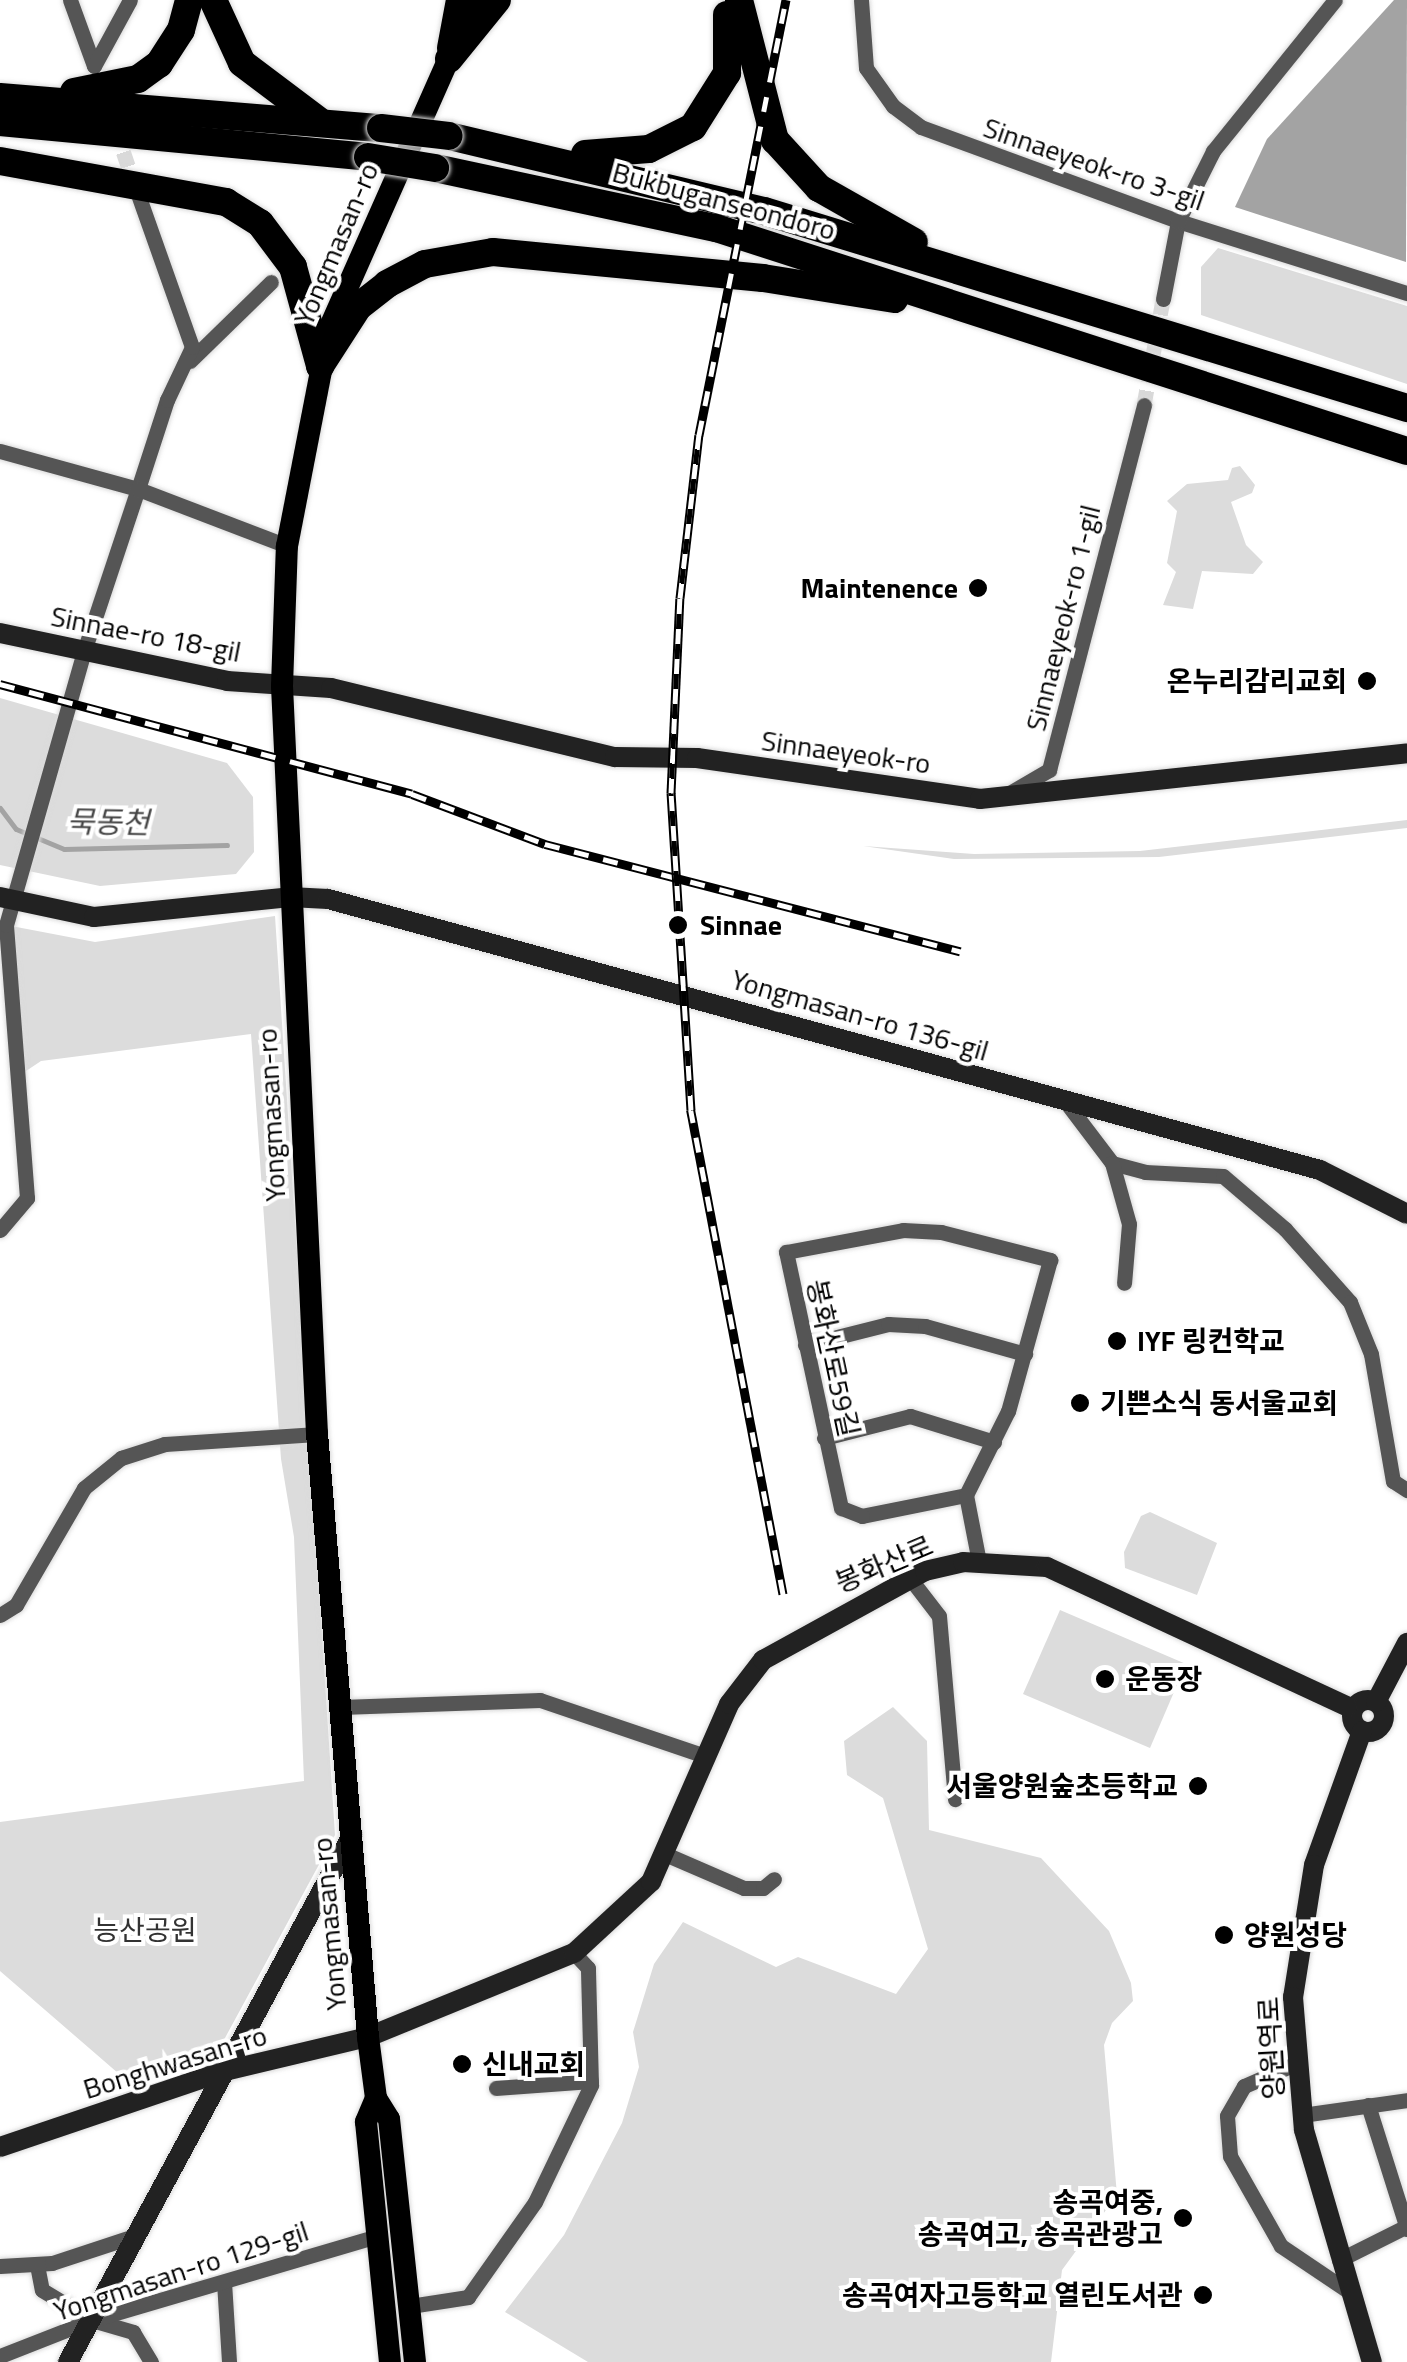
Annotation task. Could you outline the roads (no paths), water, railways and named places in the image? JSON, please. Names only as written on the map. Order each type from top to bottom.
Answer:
[{"type":"highway","points":[[36,100],[138,78],[173,46],[189,0]]},
{"type":"highway","points":[[214,0],[242,63],[320,122]]},
{"type":"highway","points":[[448,59],[460,0]]},
{"type":"highway","points":[[448,59],[497,0]]},
{"type":"highway","points":[[536,154],[632,152],[680,139],[704,117],[727,72],[730,26],[721,0]]},
{"type":"highway","points":[[738,0],[775,140],[820,188],[988,278]]},
{"type":"highway","name":"Bukbuganseondoro","points":[[0,98],[380,128],[449,136],[536,154],[764,210],[1407,408]]},
{"type":"highway","name":"Bukbuganseondoro","points":[[0,122],[368,158],[435,168],[716,228],[1407,451]]},
{"type":"highway","points":[[0,160],[210,199],[260,223],[292,267],[320,366]]},
{"type":"highway","points":[[320,366],[358,307],[387,284],[425,264],[493,252],[763,278],[988,314]]},
{"type":"main road","name":"Yongmasan-ro","points":[[415,2362],[389,2118],[376,2098],[368,2037],[317,1434],[282,686],[287,546],[320,366],[333,318],[474,0]]},
{"type":"main road","name":"Yongmasan-ro","points":[[376,2098],[366,2122],[390,2362]]},
{"type":"street","points":[[70,0],[94,66],[130,0]]},
{"type":"street","name":"Sinnaeyeok-ro 3-gil","points":[[861,0],[866,68],[893,106],[922,127],[1178,221],[1401,292]]},
{"type":"street","points":[[1163,300],[1178,221],[1213,152],[1335,0]]},
{"type":"street","points":[[0,1230],[27,1198],[6,899],[20,875],[85,648],[166,400],[192,347],[140,197]]},
{"type":"street","points":[[187,364],[271,282]]},
{"type":"street","name":"Sinnaeyeok-ro 1-gil","points":[[980,799],[1019,790],[1049,770],[1144,405]]},
{"type":"street","points":[[0,451],[138,490],[287,546]]},
{"type":"street","name":"Sinnae-ro 18-gil","points":[[0,634],[85,648],[227,681],[282,686]]},
{"type":"street","name":"Sinnaeyeok-ro","points":[[282,686],[331,688],[615,757],[697,758],[980,799],[1407,754]]},
{"type":"street","name":"Yongmasan-ro 136-gil","points":[[6,899],[94,917],[290,896],[328,898],[1320,1170],[1407,1214]]},
{"type":"street","points":[[1065,1101],[1112,1163],[1129,1224],[1124,1284]]},
{"type":"street","points":[[1112,1163],[1145,1172],[1223,1176],[1316,1264],[1362,1325],[1393,1481],[1407,1490]]},
{"type":"street","name":"봉화산로59길","points":[[903,1230],[940,1232],[1050,1260],[1026,1354],[994,1442],[966,1495],[851,1514],[837,1502],[786,1252],[903,1230]]},
{"type":"street","points":[[805,1345],[888,1324],[926,1326],[1026,1354]]},
{"type":"street","points":[[824,1438],[910,1416],[994,1442]]},
{"type":"street","points":[[0,1615],[16,1606],[84,1488],[121,1458],[165,1444],[317,1434]]},
{"type":"street","points":[[966,1495],[979,1562]]},
{"type":"street","name":"봉화산로","points":[[368,2037],[574,1953],[628,1908],[664,1854],[730,1704],[763,1660],[909,1578],[979,1562],[1047,1567],[1350,1708]]},
{"type":"street","points":[[909,1578],[939,1616],[955,1799]]},
{"type":"street","points":[[1376,1702],[1407,1643]]},
{"type":"street","points":[[341,1706],[540,1700],[705,1756]]},
{"type":"street","points":[[1360,1702],[1376,1702],[1384,1720],[1378,1729],[1362,1732],[1354,1725],[1350,1708],[1360,1702]]},
{"type":"street","name":"양원역로","points":[[1362,1732],[1312,1875],[1293,1998],[1302,2115],[1339,2260],[1372,2362]]},
{"type":"street","points":[[68,2362],[352,1835]]},
{"type":"street","points":[[664,1854],[744,1888],[763,1888],[774,1879]]},
{"type":"street","points":[[410,2306],[468,2297],[534,2202],[591,2081],[588,1968],[574,1953]]},
{"type":"street","name":"Bonghwasan-ro","points":[[0,2147],[224,2070],[368,2037]]},
{"type":"street","points":[[1296,2063],[1244,2086],[1227,2116],[1230,2156],[1281,2246],[1348,2291]]},
{"type":"street","points":[[496,2088],[591,2081]]},
{"type":"street","points":[[1302,2115],[1407,2100]]},
{"type":"street","points":[[1339,2260],[1407,2227],[1368,2105]]},
{"type":"street","points":[[0,2266],[37,2266],[134,2236]]},
{"type":"street","name":"Yongmasan-ro 129-gil","points":[[0,2356],[92,2320],[378,2236]]},
{"type":"street","points":[[37,2266],[42,2290],[92,2320],[133,2332],[150,2362]]},
{"type":"street","points":[[224,2282],[229,2362]]},
{"type":"waterway","name":"묵동천","points":[[0,808],[16,829],[64,849],[227,845]]},
{"type":"tunnel","points":[[116,130],[136,189]]},
{"type":"tunnel","points":[[1144,405],[1163,299]]},
{"type":"railway","points":[[783,1594],[691,1110],[671,793],[680,598],[699,435],[786,0]]},
{"type":"railway","points":[[0,684],[412,794],[545,844],[960,951]]},
{"type":"place","name":"Maintenence","points":[[978,588]]},
{"type":"place","name":"온누리감리교회","points":[[1367,681]]},
{"type":"place","name":"Sinnae","points":[[678,925]]},
{"type":"place","name":"IYF 링컨학교","points":[[1117,1341]]},
{"type":"place","name":"기쁜소식 동서울교회","points":[[1080,1403]]},
{"type":"place","name":"운동장","points":[[1105,1679]]},
{"type":"place","name":"서울양원숲초등학교","points":[[1198,1786]]},
{"type":"place","name":"양원성당","points":[[1224,1935]]},
{"type":"place","name":"신내교회","points":[[462,2064]]},
{"type":"place","name":"송곡여중, 송곡여고, 송곡관광고","points":[[1183,2218]]},
{"type":"place","name":"송곡여자고등학교 열린도서관","points":[[1203,2295]]},
{"type":"park label","name":"능산공원","points":[[145,1930]]}]
